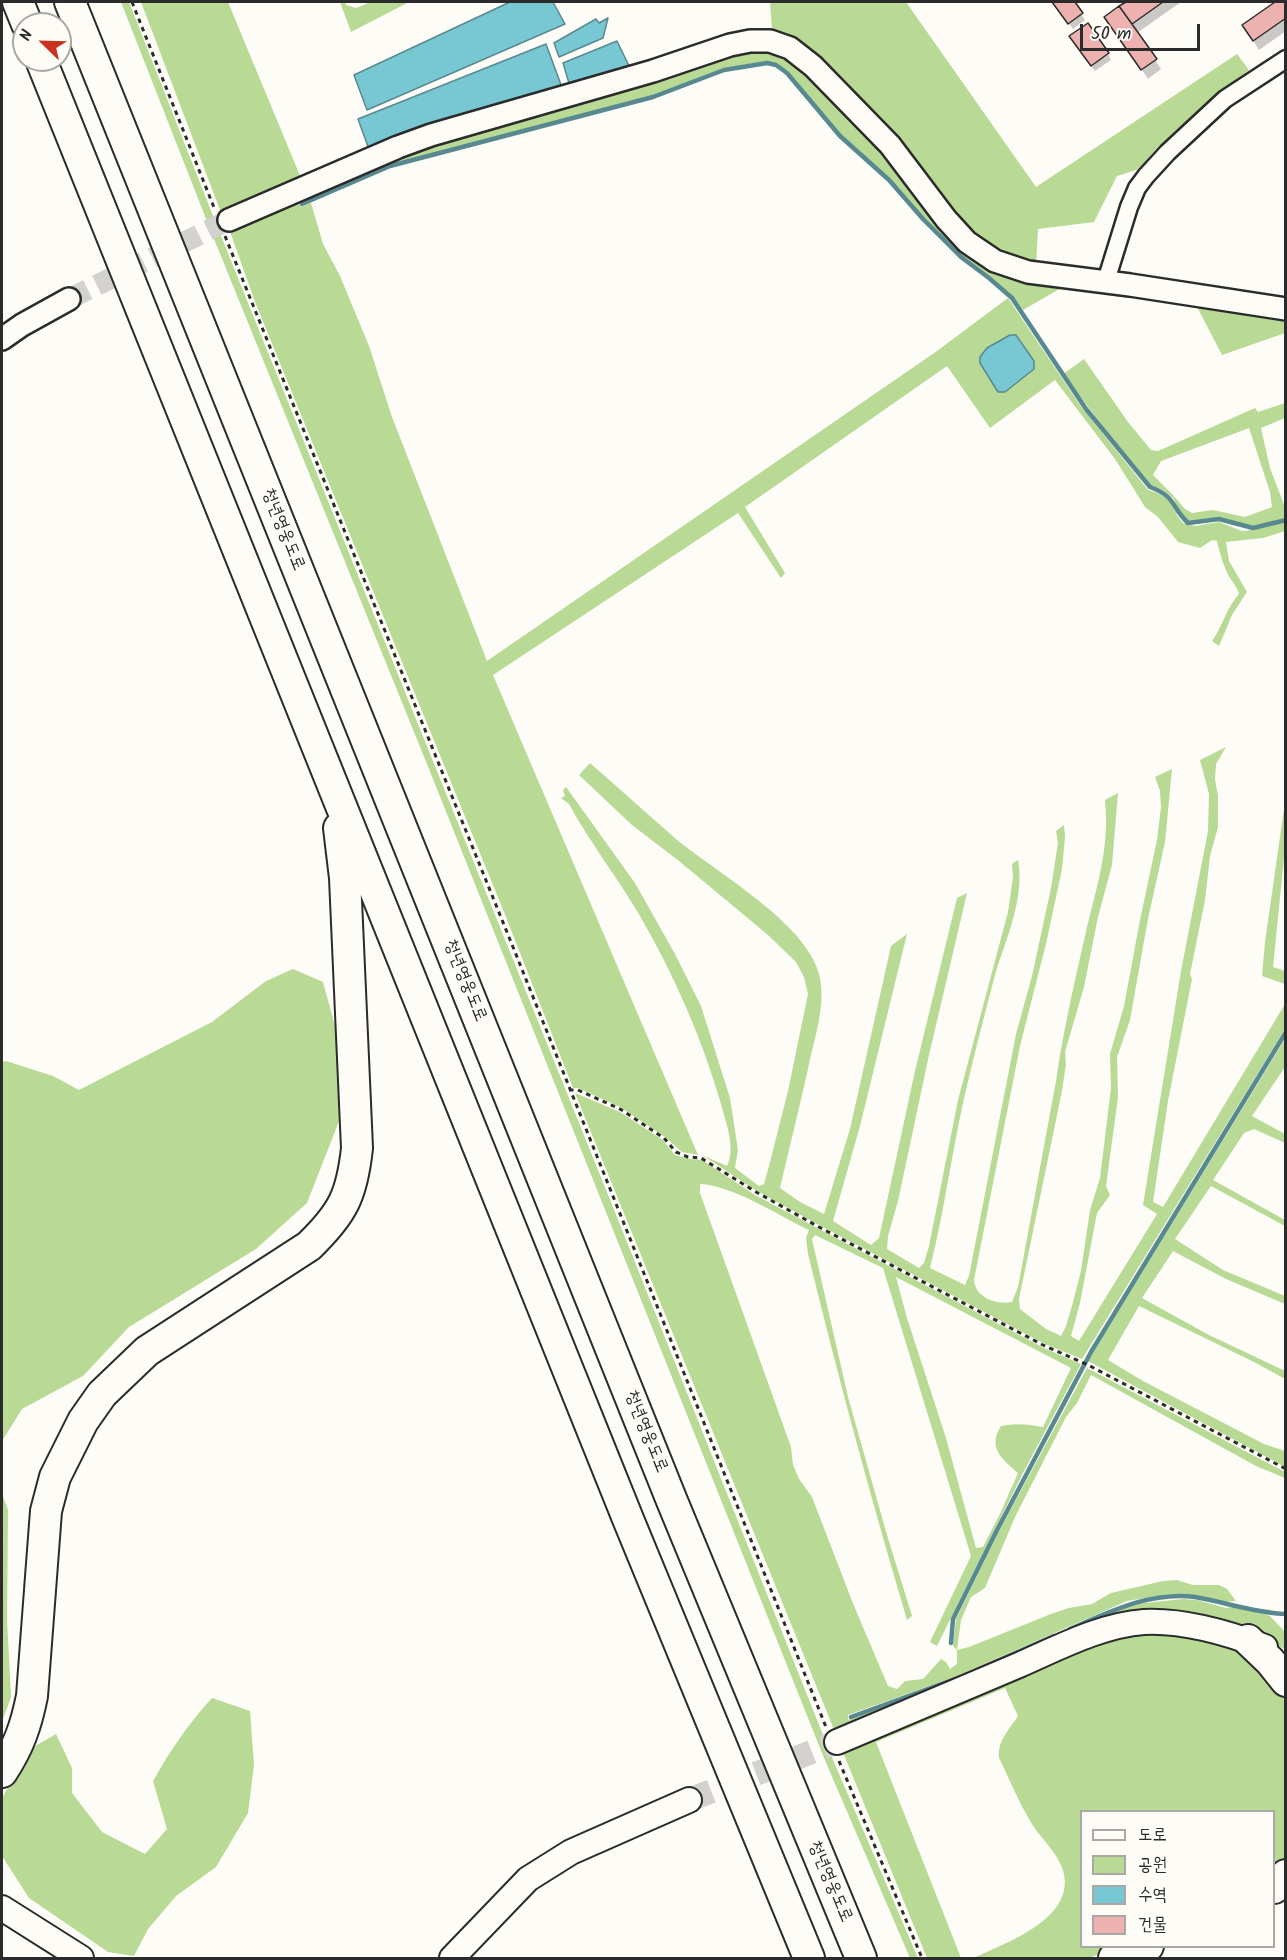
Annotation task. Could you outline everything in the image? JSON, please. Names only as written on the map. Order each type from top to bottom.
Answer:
[{"type":"highway","name":"청년영웅도로","points":[[70,2],[668,1490],[861,1959]]},
{"type":"highway","points":[[46,72],[686,1663],[809,1959]]},
{"type":"highway","points":[[2,1772],[16,1750],[27,1724],[32,1696],[46,1511],[54,1478],[83,1421],[102,1394],[147,1351],[309,1246],[330,1225],[344,1203],[354,1177],[357,1148],[345,878],[342,844],[326,770]]},
{"type":"highway","points":[[1248,1640],[1270,1661],[1286,1681]]},
{"type":"highway","points":[[1275,1887],[1286,1875]]},
{"type":"highway","points":[[1114,1959],[1145,1948]]},
{"type":"main road","points":[[835,1745],[1083,1638],[1129,1624],[1146,1622],[1176,1624],[1212,1630],[1248,1640],[1286,1658]]},
{"type":"main road","points":[[452,1959],[528,1879],[572,1852],[690,1800]]},
{"type":"main road","points":[[2,1908],[81,1959]]},
{"type":"street","points":[[224,224],[398,147],[431,135],[653,71],[730,45],[750,41],[770,41],[790,48],[813,66],[890,145],[946,219],[977,251],[995,261],[1022,271],[1106,281],[1286,309]]},
{"type":"street","points":[[1106,281],[1129,207],[1137,188],[1146,176],[1168,152],[1225,99],[1286,59]]},
{"type":"street","points":[[2,339],[69,299]]},
{"type":"path","points":[[132,2],[224,224],[569,1090],[922,1959]]},
{"type":"path","points":[[569,1090],[578,1090],[620,1110],[664,1138],[676,1152],[688,1157],[701,1158],[819,1227],[1286,1470]]},
{"type":"green space","points":[[121,2],[129,2],[831,1755],[918,1958],[910,1958],[824,1758]]},
{"type":"green space","points":[[141,2],[228,2],[303,183],[223,218]]},
{"type":"green space","points":[[340,2],[356,8],[371,2],[409,2],[351,32]]},
{"type":"green space","points":[[770,2],[906,2],[1036,187],[1237,54],[1249,70],[1175,131],[1139,169],[1117,176],[1094,222],[1038,229],[1036,266],[1005,257],[975,235],[871,108],[811,53],[772,30]]},
{"type":"green space","points":[[756,44],[802,60],[963,240],[1075,280],[1023,310],[1013,297],[990,276],[962,256],[924,218],[890,179],[841,135],[788,71],[767,61],[724,68],[653,96],[390,164],[301,202],[299,204],[301,207],[311,203],[323,244],[340,276],[369,346],[392,417],[487,661],[937,351],[1008,298],[1080,405],[1148,490],[1167,499],[1183,523],[1195,526],[1219,522],[1242,531],[1285,522],[1285,531],[1263,538],[1226,542],[1229,561],[1247,592],[1232,615],[1219,646],[1212,641],[1239,594],[1225,569],[1217,541],[1212,540],[1200,548],[1178,542],[1158,517],[1145,507],[1115,459],[1055,380],[990,428],[947,366],[745,507],[785,573],[781,578],[738,513],[493,675],[698,1155],[682,1152],[665,1137],[620,1107],[578,1088],[573,1088],[504,912],[255,302],[227,223],[397,151]],"holes":[[[1017,335],[1034,361],[1015,383],[1005,392],[1010,336]]]},
{"type":"green space","points":[[1193,299],[1285,315],[1285,333],[1222,355]]},
{"type":"green space","points":[[1084,359],[1128,422],[1151,450],[1158,451],[1255,408],[1258,412],[1285,403],[1285,418],[1261,428],[1270,468],[1285,507],[1285,518],[1254,527],[1220,517],[1189,521],[1180,513],[1173,498],[1163,490],[1151,486],[1140,475],[1063,374]],"holes":[[[1249,428],[1270,492],[1272,507],[1245,517],[1213,510],[1192,513],[1185,509],[1153,475],[1161,461]]]},
{"type":"green space","points":[[1226,747],[1216,764],[1218,827],[1210,856],[1205,900],[1190,974],[1192,979],[1168,1101],[1153,1202],[1163,1207],[1285,1004],[1285,1029],[1082,1359],[1045,1344],[819,1225],[757,1191],[702,1155],[727,1166],[731,1151],[721,1104],[696,1031],[676,984],[640,916],[569,804],[561,798],[565,796],[563,790],[566,787],[635,883],[675,954],[701,1006],[730,1098],[738,1150],[735,1168],[759,1186],[764,1184],[788,1091],[808,994],[804,977],[796,962],[768,935],[632,825],[579,775],[590,763],[676,839],[779,918],[797,936],[811,955],[819,974],[821,1009],[780,1188],[800,1202],[824,1214],[850,1129],[891,946],[907,934],[860,1126],[833,1221],[871,1245],[879,1238],[915,1071],[957,898],[967,893],[898,1201],[888,1236],[887,1249],[919,1268],[924,1263],[929,1246],[958,1100],[1008,912],[1013,877],[1012,864],[1018,860],[1017,904],[995,975],[969,1075],[930,1268],[965,1285],[969,1276],[1016,1034],[1032,976],[1051,888],[1058,843],[1056,831],[1064,825],[1062,869],[1020,1046],[974,1280],[975,1286],[983,1296],[1006,1303],[1012,1302],[1018,1287],[1065,1026],[1101,869],[1106,836],[1105,800],[1118,793],[1112,865],[1098,917],[1084,987],[1065,1052],[1066,1064],[1062,1091],[1019,1299],[1020,1309],[1046,1329],[1061,1336],[1066,1326],[1081,1271],[1090,1210],[1100,1178],[1111,1088],[1110,1054],[1124,1006],[1157,840],[1161,807],[1160,791],[1155,777],[1172,769],[1165,842],[1148,919],[1130,1020],[1117,1057],[1118,1097],[1106,1186],[1110,1195],[1097,1213],[1080,1303],[1071,1336],[1079,1341],[1157,1214],[1143,1205],[1181,971],[1208,831],[1209,794],[1200,760]]},
{"type":"green space","points":[[1285,802],[1285,848],[1273,967],[1285,971],[1285,984],[1262,976]]},
{"type":"green space","points":[[293,969],[323,982],[338,1037],[341,1116],[307,1203],[256,1249],[129,1327],[83,1376],[22,1409],[2,1441],[2,1062],[6,1061],[53,1076],[79,1090],[212,1022],[266,981]]},
{"type":"green space","points":[[1285,1039],[1285,1067],[1252,1116],[1285,1134],[1285,1143],[1254,1129],[1244,1133],[1213,1180],[1285,1220],[1285,1226],[1211,1186],[1175,1239],[1223,1270],[1285,1296],[1285,1304],[1226,1279],[1173,1251],[1142,1298],[1207,1334],[1285,1371],[1285,1379],[1139,1306],[1108,1360],[1143,1381],[1264,1444],[1285,1451],[1285,1467],[1088,1361]]},
{"type":"green space","points":[[575,1093],[620,1112],[663,1140],[675,1155],[702,1160],[755,1195],[1044,1348],[1081,1364],[1023,1473],[937,1646],[930,1642],[971,1556],[883,1268],[815,1235],[812,1239],[848,1397],[912,1616],[907,1620],[855,1438],[819,1300],[808,1254],[806,1238],[809,1230],[741,1195],[700,1184],[700,1193],[791,1447],[793,1465],[799,1479],[812,1497],[888,1686],[897,1689],[905,1681],[923,1679],[941,1659],[950,1669],[957,1664],[957,1650],[1051,1614],[1092,1604],[1111,1593],[1177,1580],[1193,1585],[1219,1585],[1227,1589],[1236,1601],[1224,1602],[1190,1595],[1170,1594],[1127,1601],[957,1676],[848,1715],[848,1720],[963,1679],[1136,1604],[1183,1599],[1197,1600],[1226,1608],[1239,1606],[1270,1616],[1285,1632],[1285,1649],[1257,1635],[1179,1616],[835,1732]],"holes":[[[896,1277],[1071,1368],[1043,1427],[1022,1424],[1001,1426],[997,1434],[996,1447],[1002,1458],[1018,1473],[983,1547],[976,1548],[946,1438]]]},
{"type":"green space","points":[[1087,1368],[1285,1472],[1285,1478],[1256,1466],[1091,1375],[1077,1403],[1066,1417],[1015,1517],[985,1588],[971,1597],[961,1620],[957,1650],[953,1646],[956,1619],[998,1533]]},
{"type":"green space","points":[[2,1493],[8,1510],[7,1620],[11,1697],[2,1722]]},
{"type":"green space","points":[[1120,1631],[1188,1634],[1237,1647],[1285,1694],[1285,1864],[1275,1876],[1275,1810],[1080,1810],[1080,1948],[1118,1948],[1088,1958],[974,1958],[1034,1928],[1048,1917],[1058,1904],[1064,1890],[1064,1874],[1059,1860],[1027,1816],[999,1758],[1002,1741],[1018,1716],[1005,1688],[876,1742],[961,1958],[927,1958],[840,1745]]},
{"type":"green space","points":[[212,1698],[250,1711],[254,1765],[248,1813],[216,1867],[176,1896],[148,1929],[134,1956],[108,1952],[29,1898],[2,1856],[2,1798],[30,1749],[56,1734],[72,1768],[72,1793],[102,1832],[145,1854],[167,1829],[153,1781],[180,1738]]},
{"type":"water","points":[[510,2],[553,2],[565,24],[367,110],[354,75]]},
{"type":"water","points":[[608,18],[603,38],[559,57],[554,43],[596,19],[599,23]]},
{"type":"water","points":[[617,41],[631,70],[571,90],[563,63]]},
{"type":"water","points":[[546,44],[564,93],[371,155],[358,119]]},
{"type":"water","points":[[1010,335],[1016,335],[1034,361],[1034,369],[1005,392],[998,392],[980,363],[980,357],[987,348]]},
{"type":"building","points":[[1052,2],[1075,2],[1083,13],[1068,24]]},
{"type":"building","points":[[1126,2],[1163,2],[1132,24],[1119,6]]},
{"type":"building","points":[[1275,2],[1286,2],[1286,18],[1253,41],[1242,25]]},
{"type":"building","points":[[1119,6],[1157,59],[1141,70],[1104,17]]},
{"type":"building","points":[[1088,23],[1109,53],[1091,66],[1069,36]]},
{"type":"waterway","points":[[302,204],[390,166],[653,97],[724,70],[767,63],[776,65],[787,73],[840,136],[889,180],[923,219],[961,257],[1012,298],[1086,409],[1150,487],[1165,494],[1188,523],[1219,519],[1253,528],[1286,520]]},
{"type":"waterway","points":[[951,1643],[953,1619],[1091,1352],[1286,1032]]},
{"type":"waterway","points":[[1070,1629],[1131,1604],[1162,1597],[1195,1597],[1251,1610],[1286,1614]]},
{"type":"waterway","points":[[977,1670],[1054,1636]]},
{"type":"waterway","points":[[851,1717],[955,1679]]},
{"type":"tunnel","points":[[69,299],[229,220]]},
{"type":"tunnel","points":[[689,1800],[837,1742]]}]
